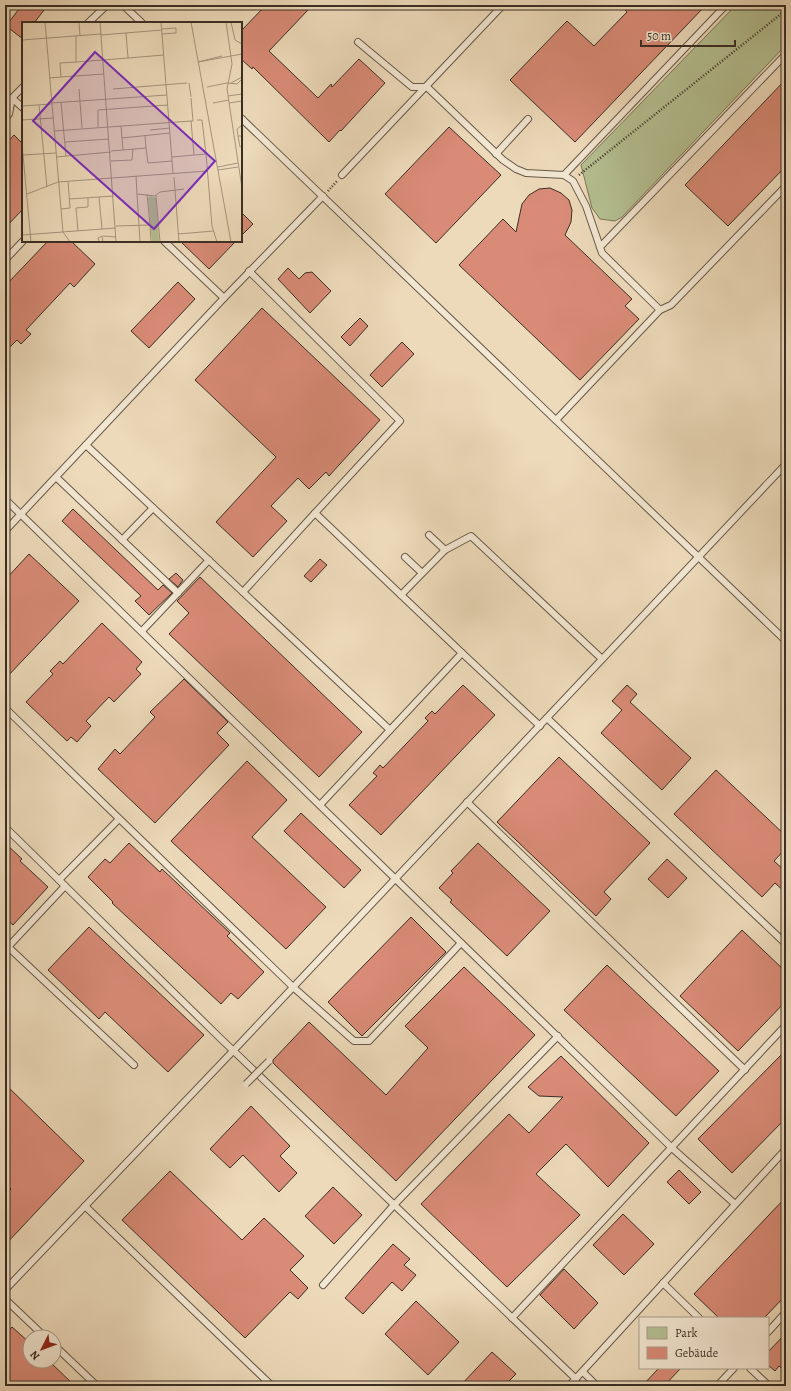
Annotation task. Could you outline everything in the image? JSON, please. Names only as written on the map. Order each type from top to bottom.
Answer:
[{"type":"lane","points":[[89,22],[107,5]]},
{"type":"lane","points":[[123,5],[141,22]]},
{"type":"lane","points":[[342,175],[427,87],[503,5]]},
{"type":"lane","points":[[564,175],[726,5]]},
{"type":"lane","points":[[358,42],[412,87],[427,87],[496,154],[516,170],[526,173],[564,175],[573,180],[586,206],[602,253],[660,310]]},
{"type":"lane","points":[[600,247],[786,53]]},
{"type":"lane","points":[[5,119],[9,114],[12,98],[22,88]]},
{"type":"lane","points":[[12,98],[22,107]]},
{"type":"lane","points":[[242,119],[786,641]]},
{"type":"lane","points":[[496,154],[528,119]]},
{"type":"lane","points":[[556,420],[660,310],[671,305],[786,186]]},
{"type":"lane","points":[[5,531],[249,271],[323,196]]},
{"type":"lane","points":[[5,260],[22,242]]},
{"type":"lane","points":[[165,242],[224,298]]},
{"type":"lane","points":[[243,592],[400,421],[249,271]]},
{"type":"lane","points":[[86,446],[390,730]]},
{"type":"lane","points":[[5,1290],[540,726],[786,464]]},
{"type":"lane","points":[[56,477],[178,593]]},
{"type":"lane","points":[[5,499],[672,1148],[735,1204]]},
{"type":"lane","points":[[122,540],[153,508]]},
{"type":"lane","points":[[315,513],[540,726]]},
{"type":"lane","points":[[429,535],[445,550]]},
{"type":"lane","points":[[401,595],[445,550],[471,536],[602,659]]},
{"type":"lane","points":[[405,557],[422,573]]},
{"type":"lane","points":[[142,631],[209,560]]},
{"type":"lane","points":[[320,805],[462,653]]},
{"type":"lane","points":[[5,708],[293,987],[354,1041],[369,1041],[461,943]]},
{"type":"lane","points":[[547,718],[786,944]]},
{"type":"lane","points":[[467,802],[745,1070]]},
{"type":"lane","points":[[59,880],[120,819]]},
{"type":"lane","points":[[5,827],[233,1050],[576,1379]]},
{"type":"lane","points":[[65,886],[6,945],[134,1066]]},
{"type":"lane","points":[[512,1318],[786,1025]]},
{"type":"lane","points":[[323,1285],[394,1205],[558,1036]]},
{"type":"lane","points":[[246,1084],[269,1061]]},
{"type":"lane","points":[[569,1386],[786,1149]]},
{"type":"lane","points":[[85,1206],[272,1386]]},
{"type":"lane","points":[[663,1283],[698,1317]]},
{"type":"lane","points":[[5,1299],[37,1329]]},
{"type":"lane","points":[[769,1331],[786,1312]]},
{"type":"lane","points":[[62,1353],[97,1386]]},
{"type":"lane","points":[[717,1386],[733,1369]]},
{"type":"lane","points":[[751,1369],[769,1386]]},
{"type":"lane","points":[[583,1372],[597,1386]]},
{"type":"path","points":[[573,180],[786,10]]},
{"type":"path","points":[[323,196],[342,175]]},
{"type":"green space","points":[[736,5],[786,5],[786,45],[622,217],[615,221],[600,219],[592,208],[581,165]]},
{"type":"building","points":[[22,5],[48,5],[35,22],[22,22],[22,38],[6,26]]},
{"type":"building","points":[[266,5],[303,5],[308,10],[269,51],[318,98],[331,84],[332,87],[359,59],[385,83],[329,142],[253,67],[252,69],[242,60],[242,30]]},
{"type":"building","points":[[620,5],[706,5],[575,142],[510,80],[567,21],[594,46],[627,12]]},
{"type":"building","points":[[786,79],[786,166],[728,226],[685,185]]},
{"type":"building","points":[[449,127],[501,175],[436,243],[385,194]]},
{"type":"building","points":[[14,135],[22,143],[22,210],[5,228],[5,145]]},
{"type":"building","points":[[550,188],[561,193],[569,200],[572,210],[571,222],[565,235],[632,299],[625,306],[639,319],[580,380],[459,265],[503,219],[516,232],[522,204],[529,195],[539,189]]},
{"type":"building","points":[[242,213],[253,224],[242,235]]},
{"type":"building","points":[[47,242],[72,242],[95,264],[74,287],[70,283],[26,330],[31,334],[21,344],[17,340],[5,352],[5,286]]},
{"type":"building","points":[[181,242],[235,242],[209,269]]},
{"type":"building","points":[[288,268],[299,279],[305,273],[312,272],[331,291],[310,313],[278,279]]},
{"type":"building","points":[[178,282],[195,299],[149,348],[131,331]]},
{"type":"building","points":[[262,308],[380,420],[329,476],[326,472],[309,489],[298,478],[271,506],[287,521],[253,557],[216,522],[276,457],[195,380]]},
{"type":"building","points":[[360,318],[368,326],[350,346],[341,337]]},
{"type":"building","points":[[402,342],[414,354],[382,387],[370,375]]},
{"type":"building","points":[[73,509],[158,590],[163,585],[172,593],[149,615],[135,601],[141,596],[62,521]]},
{"type":"building","points":[[29,554],[79,601],[5,679],[5,580]]},
{"type":"building","points":[[320,559],[327,565],[311,582],[304,576]]},
{"type":"building","points":[[176,573],[183,580],[178,587],[169,579]]},
{"type":"building","points":[[200,577],[362,732],[319,777],[169,634],[189,613],[177,601]]},
{"type":"building","points":[[102,623],[142,662],[136,669],[141,674],[114,702],[109,697],[86,721],[91,726],[77,742],[71,737],[67,741],[26,702],[53,674],[50,671],[60,661],[63,664]]},
{"type":"building","points":[[184,679],[228,722],[217,733],[229,745],[155,823],[98,769],[115,749],[120,754],[155,717],[150,712]]},
{"type":"building","points":[[463,685],[495,715],[381,835],[349,805],[377,776],[373,773],[380,765],[383,768],[428,721],[425,718],[432,711],[435,714]]},
{"type":"building","points":[[627,685],[637,694],[630,702],[691,758],[662,790],[601,733],[622,710],[612,701]]},
{"type":"building","points":[[559,757],[650,843],[604,892],[611,899],[596,916],[497,822]]},
{"type":"building","points":[[247,761],[287,800],[252,837],[326,907],[286,949],[171,841]]},
{"type":"building","points":[[716,770],[786,836],[786,848],[774,861],[785,871],[786,893],[775,883],[762,897],[674,814]]},
{"type":"building","points":[[301,813],[361,870],[344,888],[284,831]]},
{"type":"building","points":[[5,843],[22,859],[20,861],[48,887],[13,925],[5,918]]},
{"type":"building","points":[[129,843],[160,872],[162,869],[230,933],[227,936],[264,972],[238,999],[231,993],[221,1004],[112,903],[113,902],[88,877],[105,859],[110,863]]},
{"type":"building","points":[[478,843],[550,911],[507,956],[450,902],[452,900],[439,888],[453,873],[451,871]]},
{"type":"building","points":[[667,859],[687,878],[668,898],[648,879]]},
{"type":"building","points":[[411,917],[446,952],[362,1036],[328,1002]]},
{"type":"building","points":[[89,927],[204,1035],[168,1072],[105,1012],[99,1019],[48,970]]},
{"type":"building","points":[[742,930],[786,972],[786,1001],[738,1051],[680,996]]},
{"type":"building","points":[[607,965],[719,1071],[676,1116],[564,1010]]},
{"type":"building","points":[[464,967],[535,1035],[396,1181],[273,1063],[273,1060],[309,1022],[386,1095],[428,1048],[405,1026]]},
{"type":"building","points":[[786,1050],[786,1118],[732,1173],[698,1139]]},
{"type":"building","points":[[561,1056],[649,1143],[608,1187],[566,1144],[536,1174],[580,1215],[507,1287],[421,1204],[509,1114],[529,1133],[563,1097],[539,1096],[528,1087]]},
{"type":"building","points":[[5,1084],[84,1161],[5,1245],[5,1195],[11,1189],[5,1183]]},
{"type":"building","points":[[251,1106],[290,1146],[280,1156],[297,1173],[279,1192],[243,1155],[230,1168],[210,1149]]},
{"type":"building","points":[[679,1170],[701,1192],[689,1204],[667,1182]]},
{"type":"building","points":[[170,1171],[242,1240],[264,1218],[304,1256],[290,1270],[308,1288],[298,1299],[290,1292],[245,1338],[122,1220]]},
{"type":"building","points":[[333,1187],[362,1215],[334,1244],[305,1216]]},
{"type":"building","points":[[786,1197],[786,1295],[765,1317],[718,1317],[694,1294]]},
{"type":"building","points":[[623,1214],[654,1244],[624,1275],[593,1245]]},
{"type":"building","points":[[393,1244],[410,1259],[404,1265],[416,1275],[402,1291],[392,1282],[363,1314],[345,1298]]},
{"type":"building","points":[[564,1269],[598,1303],[574,1329],[540,1295]]},
{"type":"building","points":[[416,1301],[459,1342],[428,1375],[385,1334]]},
{"type":"building","points":[[12,1327],[22,1336],[22,1369],[57,1369],[75,1386],[5,1386],[5,1335]]},
{"type":"building","points":[[786,1333],[786,1372],[779,1366],[775,1371],[769,1366],[769,1351]]},
{"type":"building","points":[[492,1352],[516,1374],[504,1386],[460,1386]]},
{"type":"building","points":[[658,1369],[680,1369],[664,1386],[642,1386]]}]
